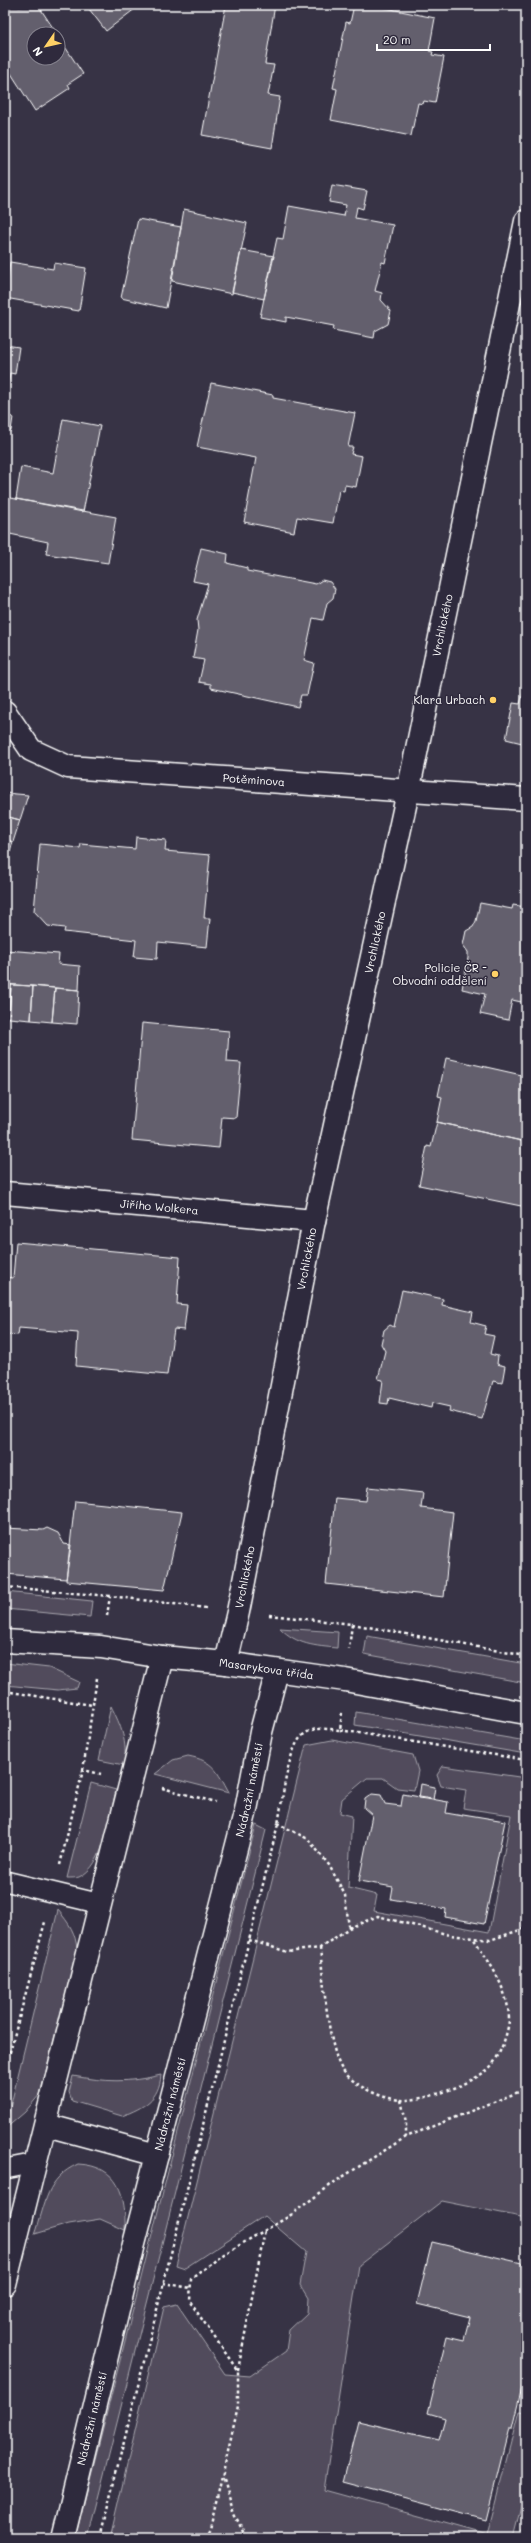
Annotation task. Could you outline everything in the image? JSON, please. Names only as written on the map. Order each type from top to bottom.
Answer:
[{"type":"street","name":"Vrchlického","points":[[226,1662],[238,1612],[314,1221],[408,792],[526,222]]},
{"type":"street","name":"Potěminova","points":[[5,712],[31,750],[68,767],[408,792],[526,799]]},
{"type":"street","name":"Jiřího Wolkera","points":[[5,1193],[314,1221]]},
{"type":"street","name":"Masarykova třída","points":[[5,1641],[101,1647],[162,1657],[226,1662],[277,1671],[346,1680],[526,1713]]},
{"type":"street","points":[[5,2284],[10,2248],[46,2125],[162,1657]]},
{"type":"street","name":"Nádražní náměstí","points":[[63,2538],[157,2155],[246,1810],[261,1732],[277,1671]]},
{"type":"street","points":[[46,2125],[157,2155]]},
{"type":"lane","points":[[5,1881],[101,1904]]},
{"type":"lane","points":[[5,2169],[36,2163]]},
{"type":"path","points":[[5,1587],[110,1596]]},
{"type":"path","points":[[238,1612],[352,1624],[526,1656]]},
{"type":"path","points":[[340,1730],[352,1624]]},
{"type":"path","points":[[5,1691],[92,1705]]},
{"type":"path","points":[[100,2538],[278,1824],[290,1757],[302,1736],[319,1728],[340,1730],[526,1760]]},
{"type":"path","points":[[5,2070],[53,1892],[83,1770],[132,1780],[246,1810],[308,1839],[329,1866],[345,1895],[349,1928]]},
{"type":"path","points":[[249,1940],[288,1952],[320,1948],[349,1928],[378,1916],[450,1935],[490,1940],[526,1928]]},
{"type":"path","points":[[320,1948],[325,1999],[334,2047],[344,2072],[372,2093],[401,2100],[436,2095],[470,2080],[492,2065],[502,2044],[509,2020],[504,1996],[494,1968],[473,1938]]},
{"type":"path","points":[[238,2371],[190,2302],[191,2279],[224,2254],[288,2217],[336,2181],[406,2137],[526,2088]]},
{"type":"path","points":[[401,2100],[406,2122],[406,2137]]},
{"type":"path","points":[[205,2538],[210,2529],[238,2407],[238,2371],[265,2230]]},
{"type":"path","points":[[163,2283],[191,2288]]},
{"type":"path","points":[[223,2477],[234,2513],[246,2538]]},
{"type":"path","points":[[521,2538],[526,2519]]},
{"type":"shaded area","points":[[5,1592],[92,1601],[90,1617],[5,1609]]},
{"type":"shaded area","points":[[280,1628],[338,1632],[337,1648],[307,1644],[286,1634]]},
{"type":"shaded area","points":[[367,1636],[526,1664],[526,1683],[364,1654]]},
{"type":"shaded area","points":[[5,1663],[49,1668],[79,1682],[77,1688],[58,1690],[5,1685]]},
{"type":"shaded area","points":[[111,1706],[123,1734],[125,1749],[124,1765],[99,1760]]},
{"type":"shaded area","points":[[356,1712],[526,1741],[526,1754],[355,1725]]},
{"type":"shaded area","points":[[332,1740],[413,1755],[418,1771],[414,1790],[397,1788],[383,1778],[367,1778],[342,1799],[340,1813],[352,1816],[348,1888],[377,1895],[374,1911],[489,1932],[511,1815],[463,1808],[466,1790],[441,1786],[437,1775],[443,1766],[526,1778],[526,2218],[442,2201],[359,2265],[324,2490],[487,2535],[519,2411],[526,2412],[526,2487],[513,2538],[110,2538],[164,2307],[177,2304],[225,2374],[250,2376],[286,2351],[289,2330],[307,2313],[308,2298],[300,2285],[306,2252],[264,2216],[185,2268],[176,2265],[306,1745]]},
{"type":"shaded area","points":[[188,1756],[204,1761],[214,1768],[229,1793],[155,1774],[173,1760]]},
{"type":"shaded area","points":[[91,1783],[116,1790],[109,1825],[101,1851],[88,1871],[79,1877],[67,1878]]},
{"type":"shaded area","points":[[256,1825],[266,1830],[88,2538],[75,2538]]},
{"type":"shaded area","points":[[58,1910],[71,1928],[75,1938],[77,1950],[40,2094],[25,2112],[5,2129]]},
{"type":"shaded area","points":[[161,2075],[160,2084],[154,2097],[143,2106],[122,2116],[72,2101],[69,2092],[73,2076],[96,2080],[117,2081],[149,2078]]},
{"type":"shaded area","points":[[78,2164],[92,2166],[103,2170],[117,2185],[124,2205],[125,2230],[100,2219],[69,2224],[35,2234],[45,2202],[53,2184],[59,2176]]},
{"type":"building","points":[[14,5],[19,7],[38,5],[52,26],[26,26],[26,66],[66,66],[66,48],[83,74],[68,84],[70,88],[35,111],[5,64],[5,11]]},
{"type":"building","points":[[86,5],[140,5],[106,31]]},
{"type":"building","points":[[226,5],[275,5],[265,64],[274,65],[268,95],[280,97],[272,148],[202,135]]},
{"type":"building","points":[[354,5],[371,5],[435,18],[429,51],[433,52],[432,55],[444,57],[435,103],[424,101],[423,104],[418,103],[411,136],[331,120],[337,89],[333,88],[346,22],[350,23]]},
{"type":"building","points":[[332,185],[367,191],[363,209],[357,207],[355,218],[393,225],[385,263],[382,262],[375,291],[382,293],[381,300],[391,311],[388,324],[375,331],[374,338],[333,330],[334,326],[286,317],[286,322],[260,317],[277,238],[283,239],[289,206],[344,216],[346,205],[329,202]]},
{"type":"building","points":[[184,209],[247,223],[232,294],[172,281]]},
{"type":"building","points":[[138,219],[181,227],[166,308],[121,298]]},
{"type":"building","points":[[241,250],[274,256],[264,299],[232,292]]},
{"type":"building","points":[[10,262],[53,269],[54,263],[86,268],[79,311],[5,298]]},
{"type":"building","points":[[5,345],[19,347],[15,374],[10,373],[5,408]]},
{"type":"building","points":[[211,383],[273,395],[273,398],[355,413],[348,447],[353,447],[351,454],[362,456],[356,487],[345,485],[344,491],[339,490],[333,523],[297,517],[294,532],[244,522],[256,458],[197,447]]},
{"type":"building","points":[[5,416],[13,417],[11,431],[5,430]]},
{"type":"building","points":[[63,419],[100,426],[83,512],[16,499],[21,467],[53,473]]},
{"type":"building","points":[[5,497],[116,517],[108,563],[46,554],[48,542],[5,533]]},
{"type":"building","points":[[201,548],[228,554],[227,563],[247,568],[247,571],[316,584],[322,580],[330,582],[335,589],[333,598],[327,603],[323,620],[313,618],[304,660],[314,663],[307,695],[301,695],[298,707],[211,688],[211,684],[199,682],[204,660],[193,658],[198,630],[197,620],[208,584],[193,581]]},
{"type":"building","points":[[526,684],[526,744],[506,739],[513,703],[520,704]]},
{"type":"building","points":[[5,793],[28,795],[20,820],[5,816]]},
{"type":"building","points":[[5,816],[20,820],[13,842],[5,839]]},
{"type":"building","points":[[136,837],[166,840],[165,851],[210,855],[204,918],[210,918],[207,947],[158,942],[157,959],[134,957],[136,940],[64,932],[65,928],[48,926],[34,911],[40,844],[80,848],[81,844],[135,849]]},
{"type":"building","points":[[5,839],[13,842],[7,862],[5,862]]},
{"type":"building","name":"Policie ČR - Obvodní oddělení","points":[[480,903],[512,909],[513,905],[526,907],[526,1003],[512,1000],[508,1020],[480,1014],[485,994],[462,989],[468,958],[468,952],[463,945],[466,931],[473,927],[476,921]]},
{"type":"building","points":[[5,950],[59,954],[58,964],[80,966],[79,990],[5,984]]},
{"type":"building","points":[[5,984],[11,985],[9,1018],[5,1018]]},
{"type":"building","points":[[11,985],[33,986],[31,1020],[9,1018]]},
{"type":"building","points":[[33,986],[55,988],[52,1022],[31,1020]]},
{"type":"building","points":[[55,988],[79,990],[77,1024],[52,1022]]},
{"type":"building","points":[[142,1023],[229,1031],[227,1062],[241,1063],[236,1118],[222,1117],[219,1148],[132,1140]]},
{"type":"building","points":[[446,1058],[526,1076],[526,1142],[437,1122],[442,1097],[438,1096]]},
{"type":"building","points":[[437,1122],[526,1142],[526,1207],[419,1185],[427,1146],[431,1147]]},
{"type":"building","points":[[16,1242],[180,1257],[177,1304],[187,1305],[184,1330],[174,1329],[167,1375],[76,1366],[78,1333],[19,1328],[18,1335],[6,1334],[5,1277],[13,1278]]},
{"type":"building","points":[[402,1290],[443,1299],[442,1305],[473,1312],[471,1322],[486,1326],[484,1334],[494,1336],[490,1354],[498,1356],[497,1364],[505,1366],[502,1383],[493,1381],[482,1419],[449,1411],[450,1407],[432,1403],[431,1408],[389,1398],[388,1404],[380,1403],[383,1380],[378,1379],[385,1351],[381,1344],[384,1330],[390,1325],[394,1327]]},
{"type":"building","points":[[368,1487],[423,1493],[421,1508],[453,1512],[444,1597],[326,1584],[335,1498],[366,1501]]},
{"type":"building","points":[[75,1501],[182,1512],[164,1590],[66,1581]]},
{"type":"building","points":[[5,1528],[43,1530],[47,1528],[58,1533],[64,1544],[71,1545],[66,1579],[5,1574]]},
{"type":"building","points":[[421,1784],[435,1787],[433,1800],[419,1798]]},
{"type":"building","points":[[372,1794],[381,1795],[385,1804],[401,1806],[403,1794],[448,1802],[446,1813],[463,1816],[463,1814],[505,1821],[484,1924],[445,1917],[446,1909],[391,1899],[393,1887],[359,1881],[372,1815],[364,1808],[365,1799]]},
{"type":"building","points":[[432,2242],[526,2264],[526,2371],[512,2428],[509,2428],[486,2520],[343,2482],[358,2421],[439,2440],[445,2418],[428,2413],[447,2336],[464,2340],[470,2317],[417,2304]]},
{"type":"place","name":"Klara Urbach","points":[[493,700]]},
{"type":"place","name":"Policie ČR - Obvodní oddělení","points":[[495,974]]}]
